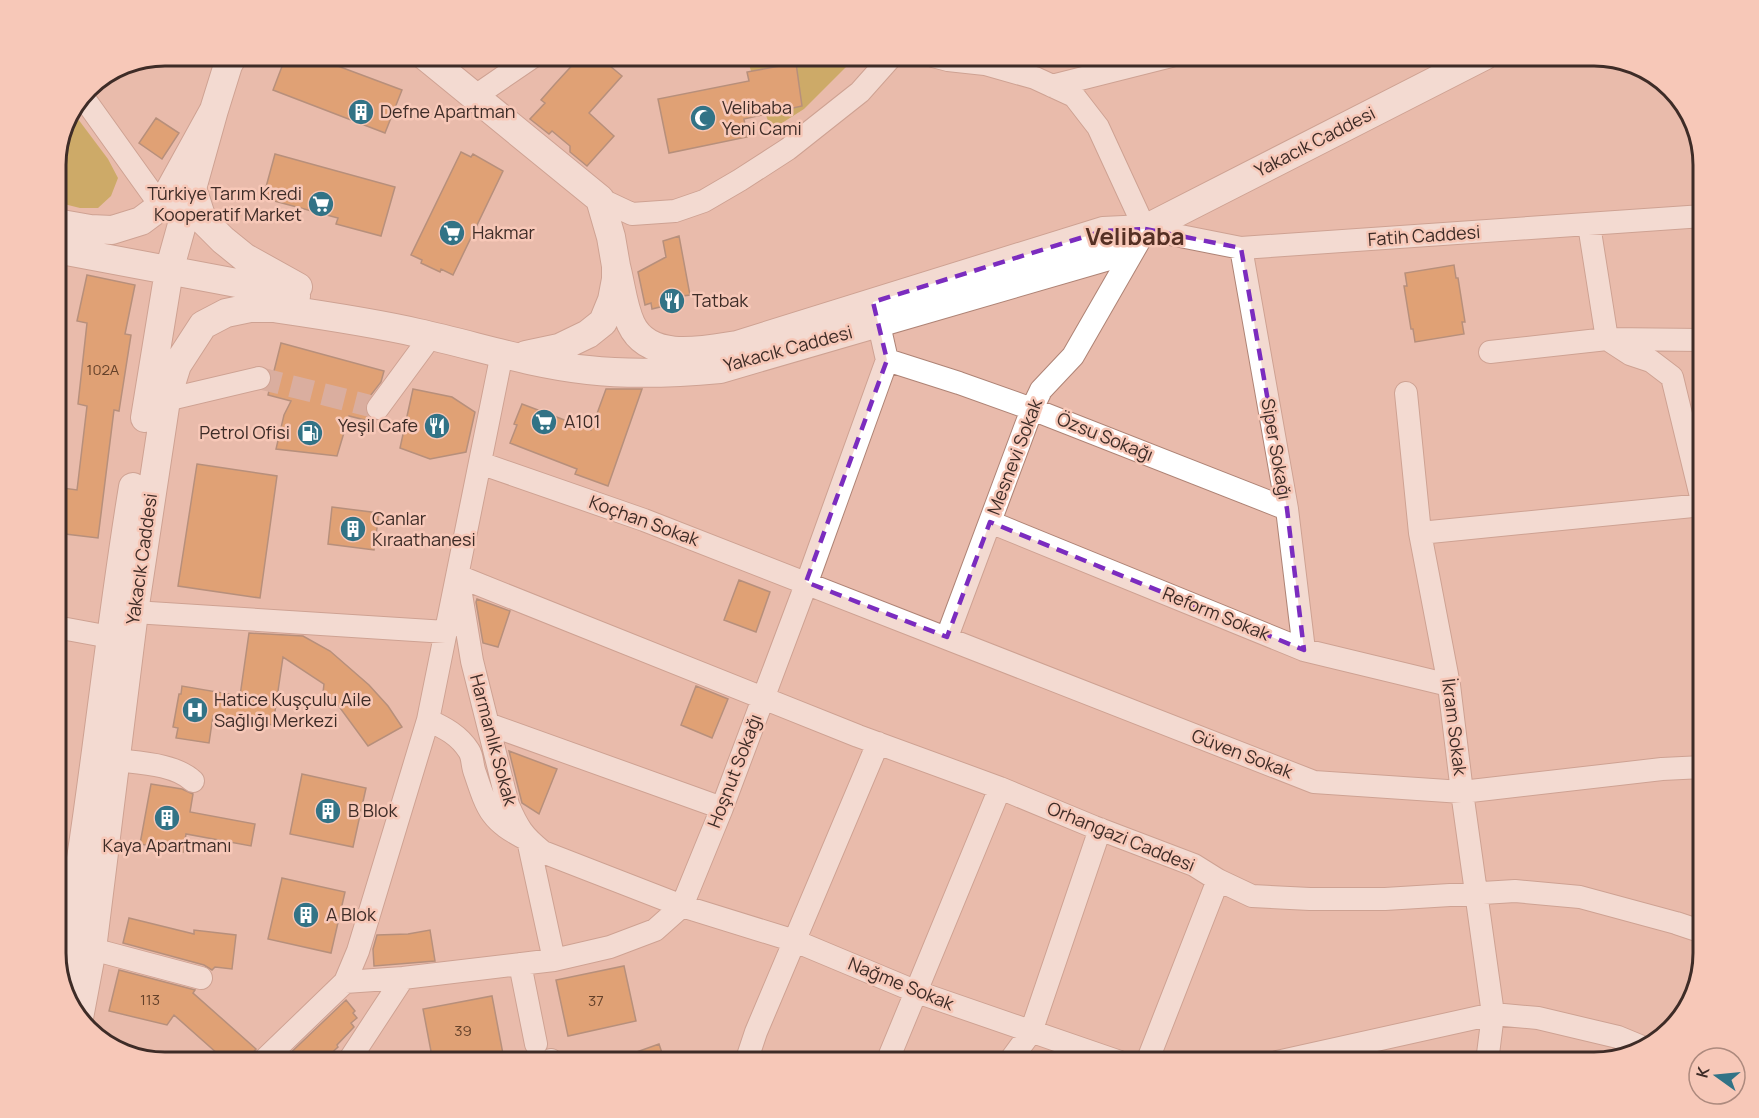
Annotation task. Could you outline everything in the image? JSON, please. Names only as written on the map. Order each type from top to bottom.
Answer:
[{"type":"main road","points":[[66,225],[112,230],[141,221],[161,206],[214,110],[225,66]]},
{"type":"main road","points":[[437,66],[600,200],[611,237],[616,279],[612,300],[603,322],[588,334],[559,348],[509,354]]},
{"type":"main road","name":"Yakacık Caddesi","points":[[616,266],[628,315],[639,337],[652,345],[671,351],[705,350],[737,345],[876,313],[1112,255],[1145,229],[1464,66]]},
{"type":"main road","name":"Yakacık Caddesi","points":[[66,903],[170,272],[214,110]]},
{"type":"main road","name":"Yakacık Caddesi","points":[[192,188],[202,219],[223,240],[244,257],[332,306]]},
{"type":"main road","points":[[66,251],[170,272]]},
{"type":"main road","name":"Yakacık Caddesi","points":[[170,272],[242,284],[332,306],[423,334]]},
{"type":"main road","name":"Yakacık Caddesi","points":[[81,1006],[92,948],[134,612],[166,400],[177,365],[203,325],[226,313],[250,308],[273,308],[423,334],[585,370],[681,373],[736,365],[876,313]]},
{"type":"street","points":[[474,97],[519,66]]},
{"type":"street","points":[[600,200],[632,214],[675,211],[704,201],[788,148],[860,92],[883,66]]},
{"type":"street","points":[[992,66],[1035,78],[1074,96],[1098,127],[1145,229]]},
{"type":"street","points":[[1052,86],[1131,66]]},
{"type":"street","points":[[88,104],[161,206]]},
{"type":"street","name":"Fatih Caddesi","points":[[1145,229],[1241,249],[1693,217]]},
{"type":"street","points":[[1589,225],[1607,339],[1630,354],[1651,361],[1672,376],[1693,461]]},
{"type":"street","name":"Mesnevi Sokak","points":[[947,637],[1041,390],[1072,356],[1145,229]]},
{"type":"street","name":"Siper Sokağı","points":[[1241,249],[1287,509],[1304,650]]},
{"type":"street","points":[[876,313],[887,360]]},
{"type":"street","points":[[378,408],[423,334]]},
{"type":"street","points":[[1490,352],[1607,339],[1693,340]]},
{"type":"street","points":[[272,1052],[345,982],[358,951],[428,720],[480,463],[509,354]]},
{"type":"street","name":"Özsu Sokağı","points":[[887,360],[1032,409],[1287,509]]},
{"type":"street","name":"Hoşnut Sokağı","points":[[345,982],[403,978],[554,960],[610,947],[655,930],[682,906],[722,808],[887,360]]},
{"type":"street","points":[[166,400],[258,378]]},
{"type":"street","name":"İkram Sokak","points":[[1406,393],[1420,533],[1449,685],[1493,1014],[1488,1052]]},
{"type":"street","name":"Koçhan Sokak","points":[[480,463],[644,520],[806,582]]},
{"type":"street","points":[[1420,533],[1693,506]]},
{"type":"street","name":"Reform Sokak","points":[[990,522],[1304,650],[1449,685]]},
{"type":"street","name":"Orhangazi Caddesi","points":[[458,576],[762,698],[1000,788],[1194,865],[1218,880],[1252,896],[1385,899],[1515,891],[1580,897],[1693,928]]},
{"type":"street","name":"Harmanlık Sokak","points":[[458,576],[472,661],[508,805],[517,826],[528,840],[543,852],[682,906]]},
{"type":"street","name":"Güven Sokak","points":[[806,582],[1314,782],[1462,792],[1693,768]]},
{"type":"street","points":[[134,612],[446,632]]},
{"type":"street","points":[[66,629],[110,637]]},
{"type":"street","points":[[428,720],[449,730],[462,742],[471,754],[485,803],[495,818],[507,829],[528,840],[554,960]]},
{"type":"street","points":[[473,767],[490,730],[722,808]]},
{"type":"street","points":[[749,1052],[878,743]]},
{"type":"street","points":[[116,760],[157,765],[184,774],[193,781]]},
{"type":"street","points":[[891,1052],[1000,788]]},
{"type":"street","points":[[1016,1052],[1030,1032],[1100,829]]},
{"type":"street","points":[[1151,1052],[1218,880]]},
{"type":"street","name":"Nağme Sokak","points":[[682,906],[795,941],[917,992],[1090,1052]]},
{"type":"street","points":[[92,948],[201,978]]},
{"type":"street","points":[[520,964],[536,1044]]},
{"type":"street","points":[[355,1052],[403,978]]},
{"type":"street","points":[[1322,1052],[1493,1014],[1538,1018],[1618,1037],[1633,1043]]},
{"type":"highlighted area","points":[[1145,229],[1241,248],[1287,509],[1304,650],[990,522],[947,637],[806,582],[887,360],[873,302],[1103,231]]},
{"type":"shaded area","points":[[749,66],[847,66],[804,109],[771,130]]},
{"type":"shaded area","points":[[78,119],[108,159],[118,178],[111,196],[98,208],[80,208],[66,204],[66,158],[68,145]]},
{"type":"building","name":"Defne Apartman","points":[[282,66],[338,66],[402,90],[385,133],[273,90]]},
{"type":"building","points":[[572,66],[610,66],[622,76],[589,113],[614,136],[587,166],[570,152],[570,146],[552,131],[549,134],[530,119],[545,103],[541,100]]},
{"type":"building","name":"Velibaba Yeni Cami","points":[[780,66],[796,66],[802,106],[744,119],[747,137],[669,153],[658,99],[749,81],[747,72]]},
{"type":"building","points":[[156,118],[179,133],[162,159],[139,143]]},
{"type":"building","points":[[461,152],[471,157],[473,154],[503,171],[453,275],[421,263],[422,260],[411,255]]},
{"type":"building","points":[[275,154],[395,187],[381,236],[336,224],[338,218],[263,198]]},
{"type":"building","points":[[679,236],[690,295],[683,296],[684,301],[652,309],[651,303],[645,305],[638,272],[666,257],[663,241]]},
{"type":"building","points":[[1454,265],[1465,322],[1462,322],[1464,334],[1415,342],[1404,286],[1407,286],[1405,273]]},
{"type":"building","points":[[87,275],[135,285],[125,334],[131,335],[119,411],[114,410],[98,538],[66,534],[66,488],[77,490],[87,406],[78,404],[87,323],[77,321]]},
{"type":"building","points":[[281,343],[384,371],[381,382],[365,406],[365,413],[369,421],[349,416],[337,456],[276,449],[284,415],[291,401],[268,395]]},
{"type":"building","points":[[413,389],[452,397],[475,412],[466,452],[430,459],[400,448]]},
{"type":"building","points":[[606,389],[642,389],[608,486],[575,474],[577,469],[510,443],[522,404],[591,430]]},
{"type":"building","points":[[197,464],[277,476],[260,598],[178,586]]},
{"type":"building","name":"Canlar Kıraathanesi","points":[[332,507],[379,513],[374,550],[328,544]]},
{"type":"building","points":[[739,580],[770,592],[756,632],[724,620]]},
{"type":"building","points":[[477,599],[510,611],[498,647],[483,643]]},
{"type":"building","points":[[249,633],[303,636],[330,651],[369,685],[388,706],[402,727],[368,746],[335,701],[323,693],[324,684],[283,657],[273,725],[213,716],[209,743],[176,738],[178,728],[173,727],[182,686],[240,696]]},
{"type":"building","points":[[696,686],[728,699],[712,738],[681,725]]},
{"type":"building","points":[[509,751],[557,769],[539,814],[522,803]]},
{"type":"building","name":"B Blok","points":[[302,774],[366,788],[353,847],[290,834]]},
{"type":"building","name":"Kaya Apartmanı","points":[[151,784],[182,789],[193,794],[190,812],[255,824],[251,846],[186,834],[183,852],[140,844]]},
{"type":"building","name":"A Blok","points":[[282,878],[345,892],[331,953],[268,939]]},
{"type":"building","points":[[129,918],[194,934],[194,930],[236,935],[232,969],[215,967],[212,970],[204,965],[123,943]]},
{"type":"building","points":[[430,930],[435,961],[374,966],[373,949],[377,935],[408,934]]},
{"type":"building","points":[[624,966],[636,1021],[568,1036],[556,980]]},
{"type":"building","points":[[119,970],[195,990],[193,993],[256,1049],[254,1052],[216,1052],[174,1015],[167,1025],[109,1011]]},
{"type":"building","points":[[492,996],[503,1052],[431,1052],[423,1009]]},
{"type":"building","points":[[346,1000],[355,1011],[353,1013],[357,1018],[351,1023],[354,1027],[333,1052],[291,1052]]},
{"type":"building","points":[[659,1044],[662,1052],[636,1052]]},
{"type":"tunnel","points":[[259,378],[378,408]]},
{"type":"place","name":"Defne Apartman","points":[[361,112]]},
{"type":"place","name":"Velibaba Yeni Cami","points":[[703,118]]},
{"type":"place","name":"Türkiye Tarım Kredi Kooperatif Market","points":[[321,204]]},
{"type":"place","name":"Hakmar","points":[[452,233]]},
{"type":"place","name":"Tatbak","points":[[672,301]]},
{"type":"place","name":"A101","points":[[544,422]]},
{"type":"place","name":"Yeşil Cafe","points":[[437,426]]},
{"type":"place","name":"Petrol Ofisi","points":[[310,433]]},
{"type":"place","name":"Canlar Kıraathanesi","points":[[353,529]]},
{"type":"place","name":"Hatice Kuşçulu Aile Sağlığı Merkezi","points":[[195,710]]},
{"type":"place","name":"B Blok","points":[[328,811]]},
{"type":"place","name":"Kaya Apartmanı","points":[[167,818]]},
{"type":"place","name":"A Blok","points":[[306,915]]},
{"type":"district","name":"Velibaba","points":[[1135,237]]}]
